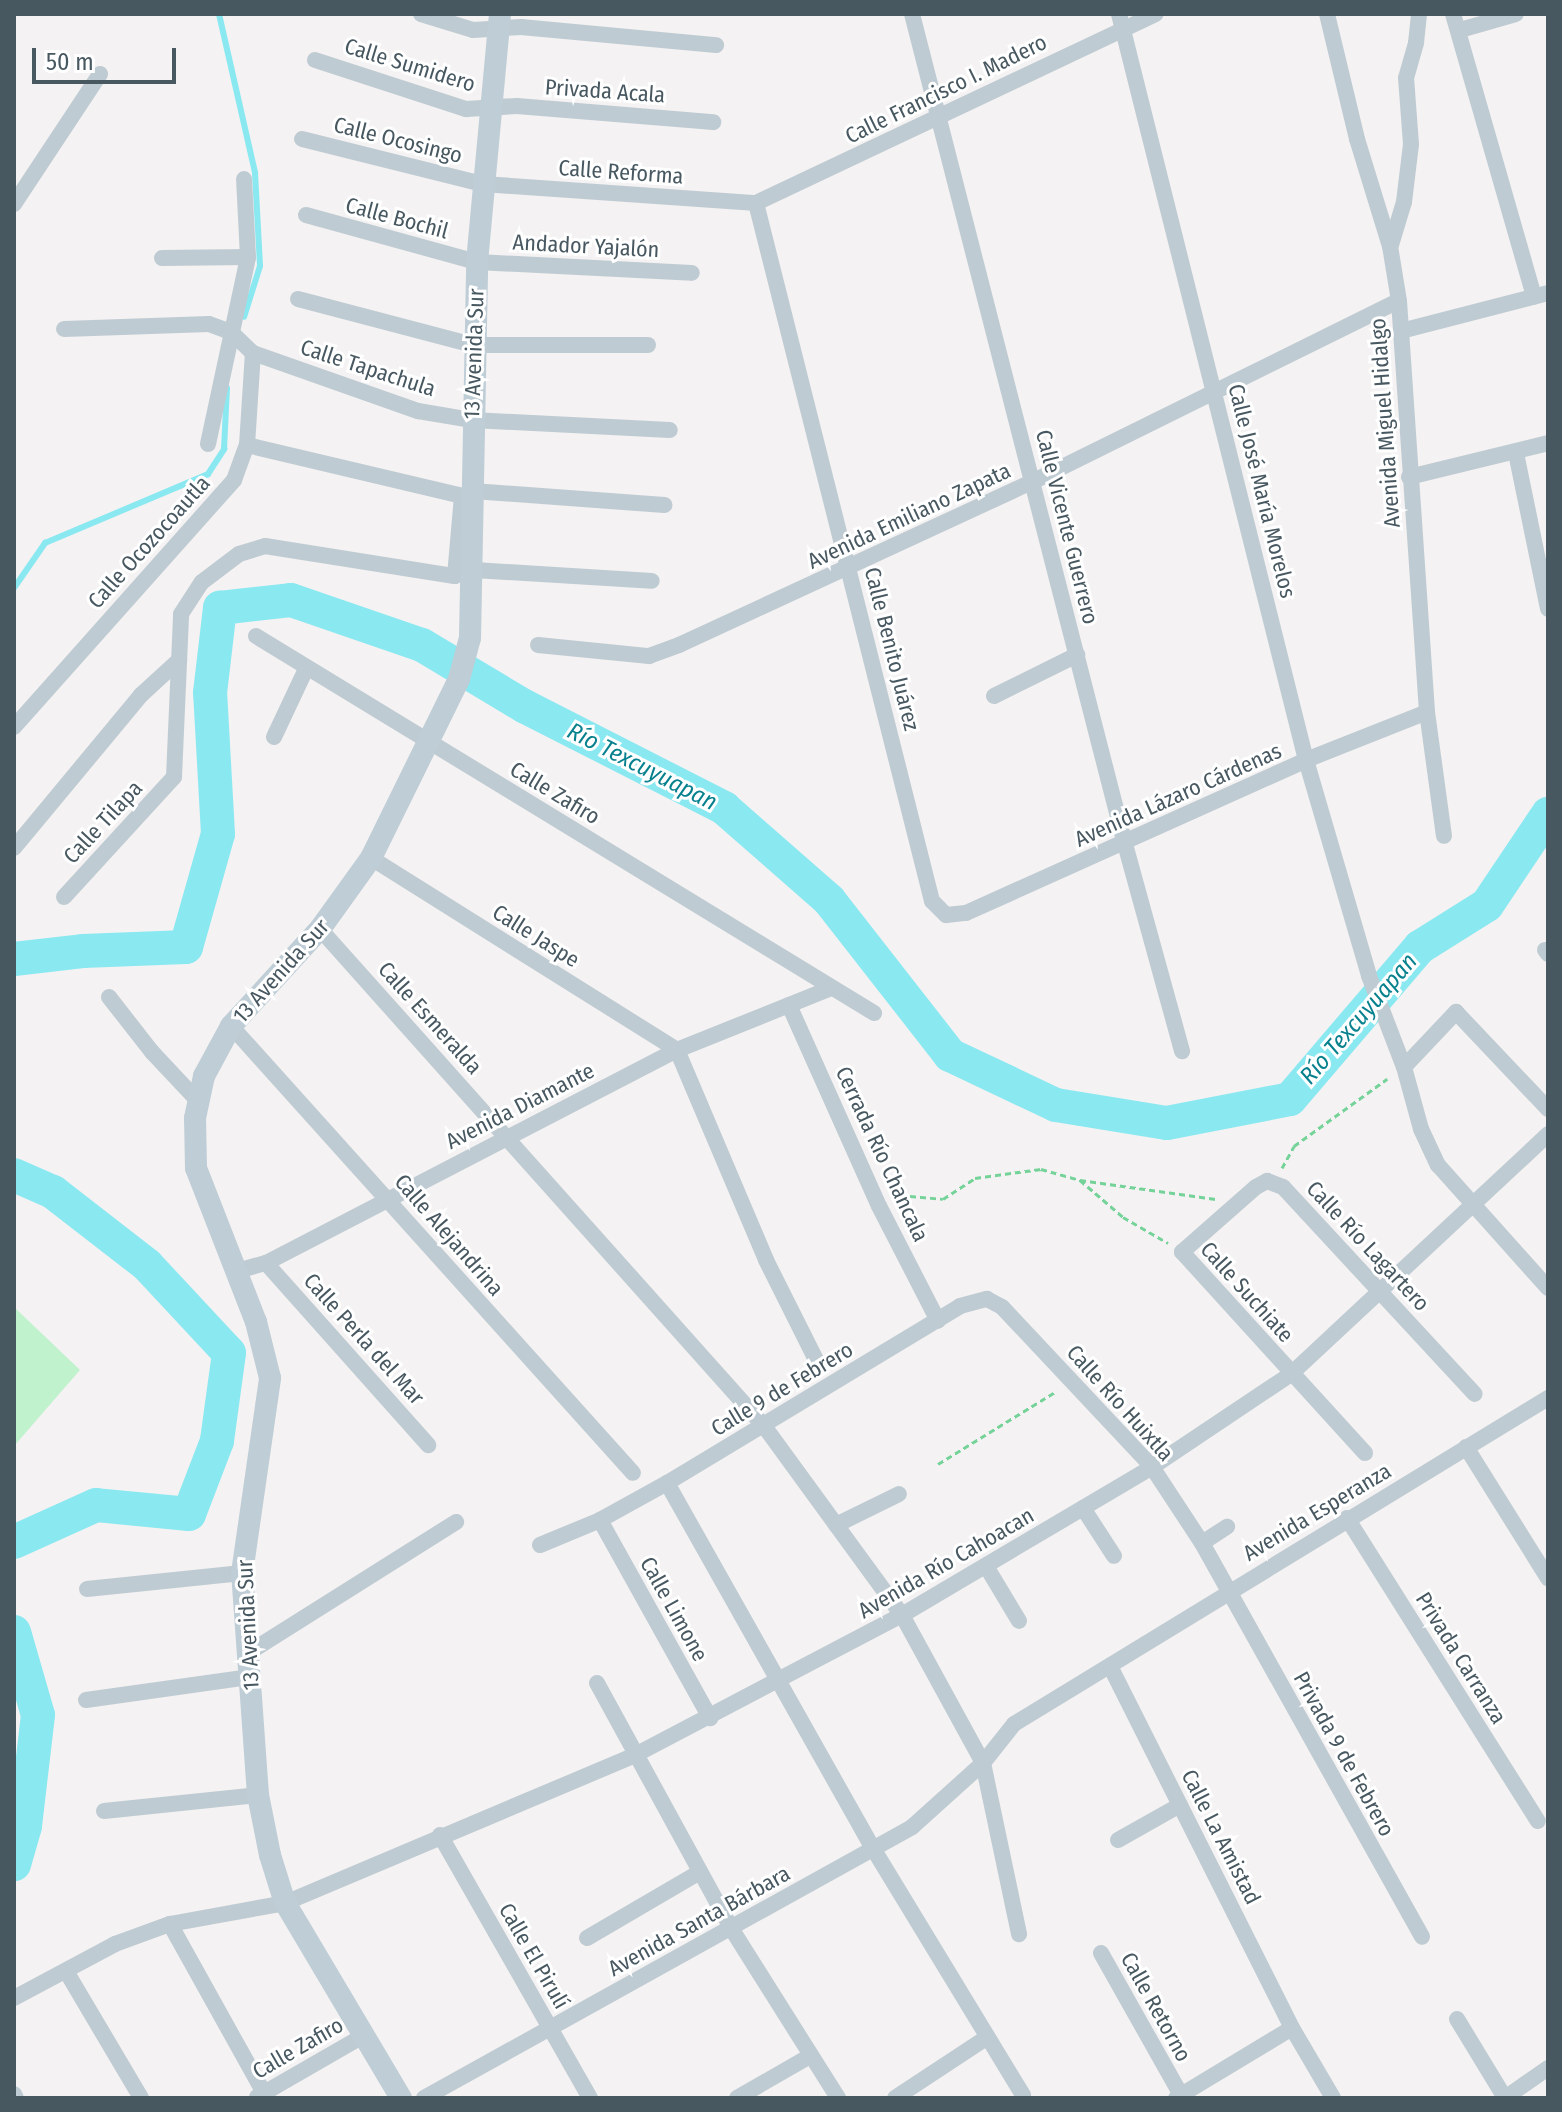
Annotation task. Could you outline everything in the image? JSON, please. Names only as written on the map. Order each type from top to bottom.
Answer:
[{"type":"street","points":[[421,14],[473,30],[499,23],[716,45]]},
{"type":"street","name":"Calle Vicente Guerrero","points":[[912,14],[1125,844],[1182,1051]]},
{"type":"street","name":"Calle Francisco I. Madero","points":[[756,203],[940,118],[1121,21],[1156,14]]},
{"type":"street","name":"Avenida Miguel Hidalgo","points":[[1327,14],[1357,139],[1390,246],[1399,301],[1427,712],[1444,836]]},
{"type":"street","points":[[1390,246],[1404,202],[1411,144],[1406,78],[1416,43],[1419,14]]},
{"type":"street","points":[[1401,331],[1541,295],[1456,22],[1516,14]]},
{"type":"street","name":"Calle José María Morelos","points":[[1121,21],[1306,760],[1369,976],[1404,1067],[1421,1129],[1438,1165],[1470,1205],[1548,1288]]},
{"type":"street","name":"13 Avenida Sur","points":[[401,2098],[285,1903],[270,1855],[258,1795],[242,1573],[270,1378],[256,1322],[196,1168],[197,1100],[204,1076],[231,1026],[320,929],[371,858],[459,679],[470,638],[465,573],[473,345],[483,184],[493,109],[499,23]]},
{"type":"street","name":"Calle Sumidero","points":[[315,60],[466,109],[493,109]]},
{"type":"street","points":[[14,204],[100,74]]},
{"type":"street","name":"Privada Acala","points":[[493,109],[517,106],[713,122]]},
{"type":"street","name":"Calle Ocosingo","points":[[302,139],[483,184]]},
{"type":"street","points":[[208,444],[248,257],[244,179]]},
{"type":"street","name":"Calle Reforma","points":[[483,184],[756,203]]},
{"type":"street","name":"Calle Benito Juárez","points":[[756,203],[932,901],[946,915]]},
{"type":"street","name":"Calle Bochil","points":[[306,215],[477,262]]},
{"type":"street","points":[[162,258],[248,257]]},
{"type":"street","name":"Andador Yajalón","points":[[477,262],[692,273]]},
{"type":"street","points":[[298,299],[473,345],[648,345]]},
{"type":"street","name":"Avenida Emiliano Zapata","points":[[538,645],[649,656],[849,569],[1216,393],[1399,301]]},
{"type":"street","points":[[64,329],[209,324],[231,332],[253,353]]},
{"type":"street","name":"Calle Tapachula","points":[[253,353],[418,411],[472,420],[670,430]]},
{"type":"street","name":"Calle Ocozocoautla","points":[[14,727],[234,480],[247,445],[253,353]]},
{"type":"street","points":[[1409,477],[1548,443]]},
{"type":"street","points":[[247,445],[468,494],[664,505]]},
{"type":"street","points":[[1516,453],[1548,609]]},
{"type":"street","points":[[14,848],[141,695],[179,660],[181,614],[202,582],[239,554],[265,546],[465,573],[652,581]]},
{"type":"street","name":"Calle Zafiro","points":[[256,636],[874,1013]]},
{"type":"street","points":[[994,696],[1077,655]]},
{"type":"street","name":"Calle Tilapa","points":[[64,897],[174,777],[179,660]]},
{"type":"street","points":[[274,737],[306,669]]},
{"type":"street","name":"Avenida Lázaro Cárdenas","points":[[946,915],[966,913],[1306,760],[1427,712]]},
{"type":"street","name":"Calle Jaspe","points":[[371,858],[677,1050]]},
{"type":"street","name":"Calle Esmeralda","points":[[320,929],[764,1426],[902,1615],[983,1763],[1019,1934]]},
{"type":"street","name":"Avenida Diamante","points":[[234,1272],[266,1263],[677,1050],[831,988]]},
{"type":"street","points":[[109,997],[152,1052],[197,1100]]},
{"type":"street","name":"Cerrada Río Chancala","points":[[789,1005],[879,1206],[938,1321]]},
{"type":"street","points":[[1404,1067],[1456,1012],[1548,1109]]},
{"type":"street","name":"Calle Alejandrina","points":[[231,1026],[633,1473]]},
{"type":"street","points":[[677,1050],[766,1260],[819,1366]]},
{"type":"street","name":"Avenida Río Cahoacan","points":[[14,1998],[115,1944],[170,1924],[285,1903],[635,1755],[902,1615],[1152,1467],[1291,1374],[1548,1134]]},
{"type":"street","points":[[1182,1252],[1238,1201],[1267,1181]]},
{"type":"street","name":"Calle Río Lagartero","points":[[1267,1181],[1283,1187],[1475,1394]]},
{"type":"street","name":"Calle Suchiate","points":[[1182,1252],[1365,1453]]},
{"type":"street","name":"Calle Perla del Mar","points":[[266,1263],[428,1445]]},
{"type":"street","name":"Calle 9 de Febrero","points":[[540,1545],[600,1520],[764,1426],[960,1306],[987,1299]]},
{"type":"street","name":"Calle Río Huixtla","points":[[987,1299],[1002,1307],[1152,1467],[1202,1543],[1228,1592]]},
{"type":"street","name":"Avenida Esperanza","points":[[983,1763],[1014,1724],[1548,1398]]},
{"type":"street","points":[[1466,1447],[1548,1578]]},
{"type":"street","points":[[667,1483],[874,1850],[1023,2095]]},
{"type":"street","points":[[836,1525],[899,1494]]},
{"type":"street","points":[[1083,1508],[1114,1556]]},
{"type":"street","name":"Privada Carranza","points":[[1347,1518],[1538,1821]]},
{"type":"street","name":"Calle Limone","points":[[600,1520],[710,1718]]},
{"type":"street","points":[[248,1653],[456,1522]]},
{"type":"street","points":[[1202,1543],[1227,1527]]},
{"type":"street","points":[[986,1566],[1019,1621]]},
{"type":"street","points":[[87,1589],[242,1573]]},
{"type":"street","name":"Privada 9 de Febrero","points":[[1228,1592],[1422,1937]]},
{"type":"street","name":"Calle La Amistad","points":[[1110,1666],[1292,2028],[1333,2098]]},
{"type":"street","points":[[86,1700],[250,1677]]},
{"type":"street","points":[[597,1683],[731,1928],[838,2098]]},
{"type":"street","name":"Avenida Santa Bárbara","points":[[424,2098],[874,1850],[912,1827],[983,1763]]},
{"type":"street","points":[[104,1811],[258,1795]]},
{"type":"street","points":[[1118,1840],[1180,1805]]},
{"type":"street","name":"Calle El Pirulí","points":[[440,1835],[590,2098]]},
{"type":"street","points":[[587,1938],[700,1872]]},
{"type":"street","points":[[170,1924],[260,2095]]},
{"type":"street","name":"Calle Retorno","points":[[1101,1953],[1178,2096],[1292,2028]]},
{"type":"street","points":[[66,1971],[141,2098]]},
{"type":"street","points":[[1457,2019],[1505,2098],[1548,2068]]},
{"type":"street","name":"Calle Zafiro","points":[[260,2095],[363,2036]]},
{"type":"street","points":[[895,2098],[986,2038]]},
{"type":"street","points":[[737,2098],[810,2056]]},
{"type":"path","points":[[1267,1181],[1280,1172],[1294,1146],[1404,1067]]},
{"type":"path","points":[[879,1206],[910,1196],[943,1199],[975,1178],[1041,1169],[1080,1180],[1238,1201]]},
{"type":"path","name":"Calle Suchiate","points":[[1080,1180],[1123,1217],[1182,1252]]},
{"type":"path","points":[[938,1464],[1072,1382]]},
{"type":"green space","points":[[14,1307],[80,1370],[14,1446]]},
{"type":"waterway","points":[[219,14],[255,173],[260,266],[244,317]]},
{"type":"waterway","points":[[14,588],[45,543],[208,474],[224,449],[227,388]]},
{"type":"waterway","name":"Río Texcuyuapan","points":[[14,959],[83,951],[186,947],[218,834],[210,693],[220,608],[291,600],[422,645],[524,706],[724,808],[829,900],[950,1055],[1056,1105],[1167,1123],[1290,1099],[1420,947],[1487,905],[1548,814]]},
{"type":"waterway","name":"Río Texcuyuapan","points":[[14,1175],[53,1192],[147,1265],[229,1353],[217,1441],[189,1514],[96,1505],[14,1542]]},
{"type":"waterway","name":"Río Texcuyuapan","points":[[14,1632],[38,1715],[25,1826],[14,1864]]}]
